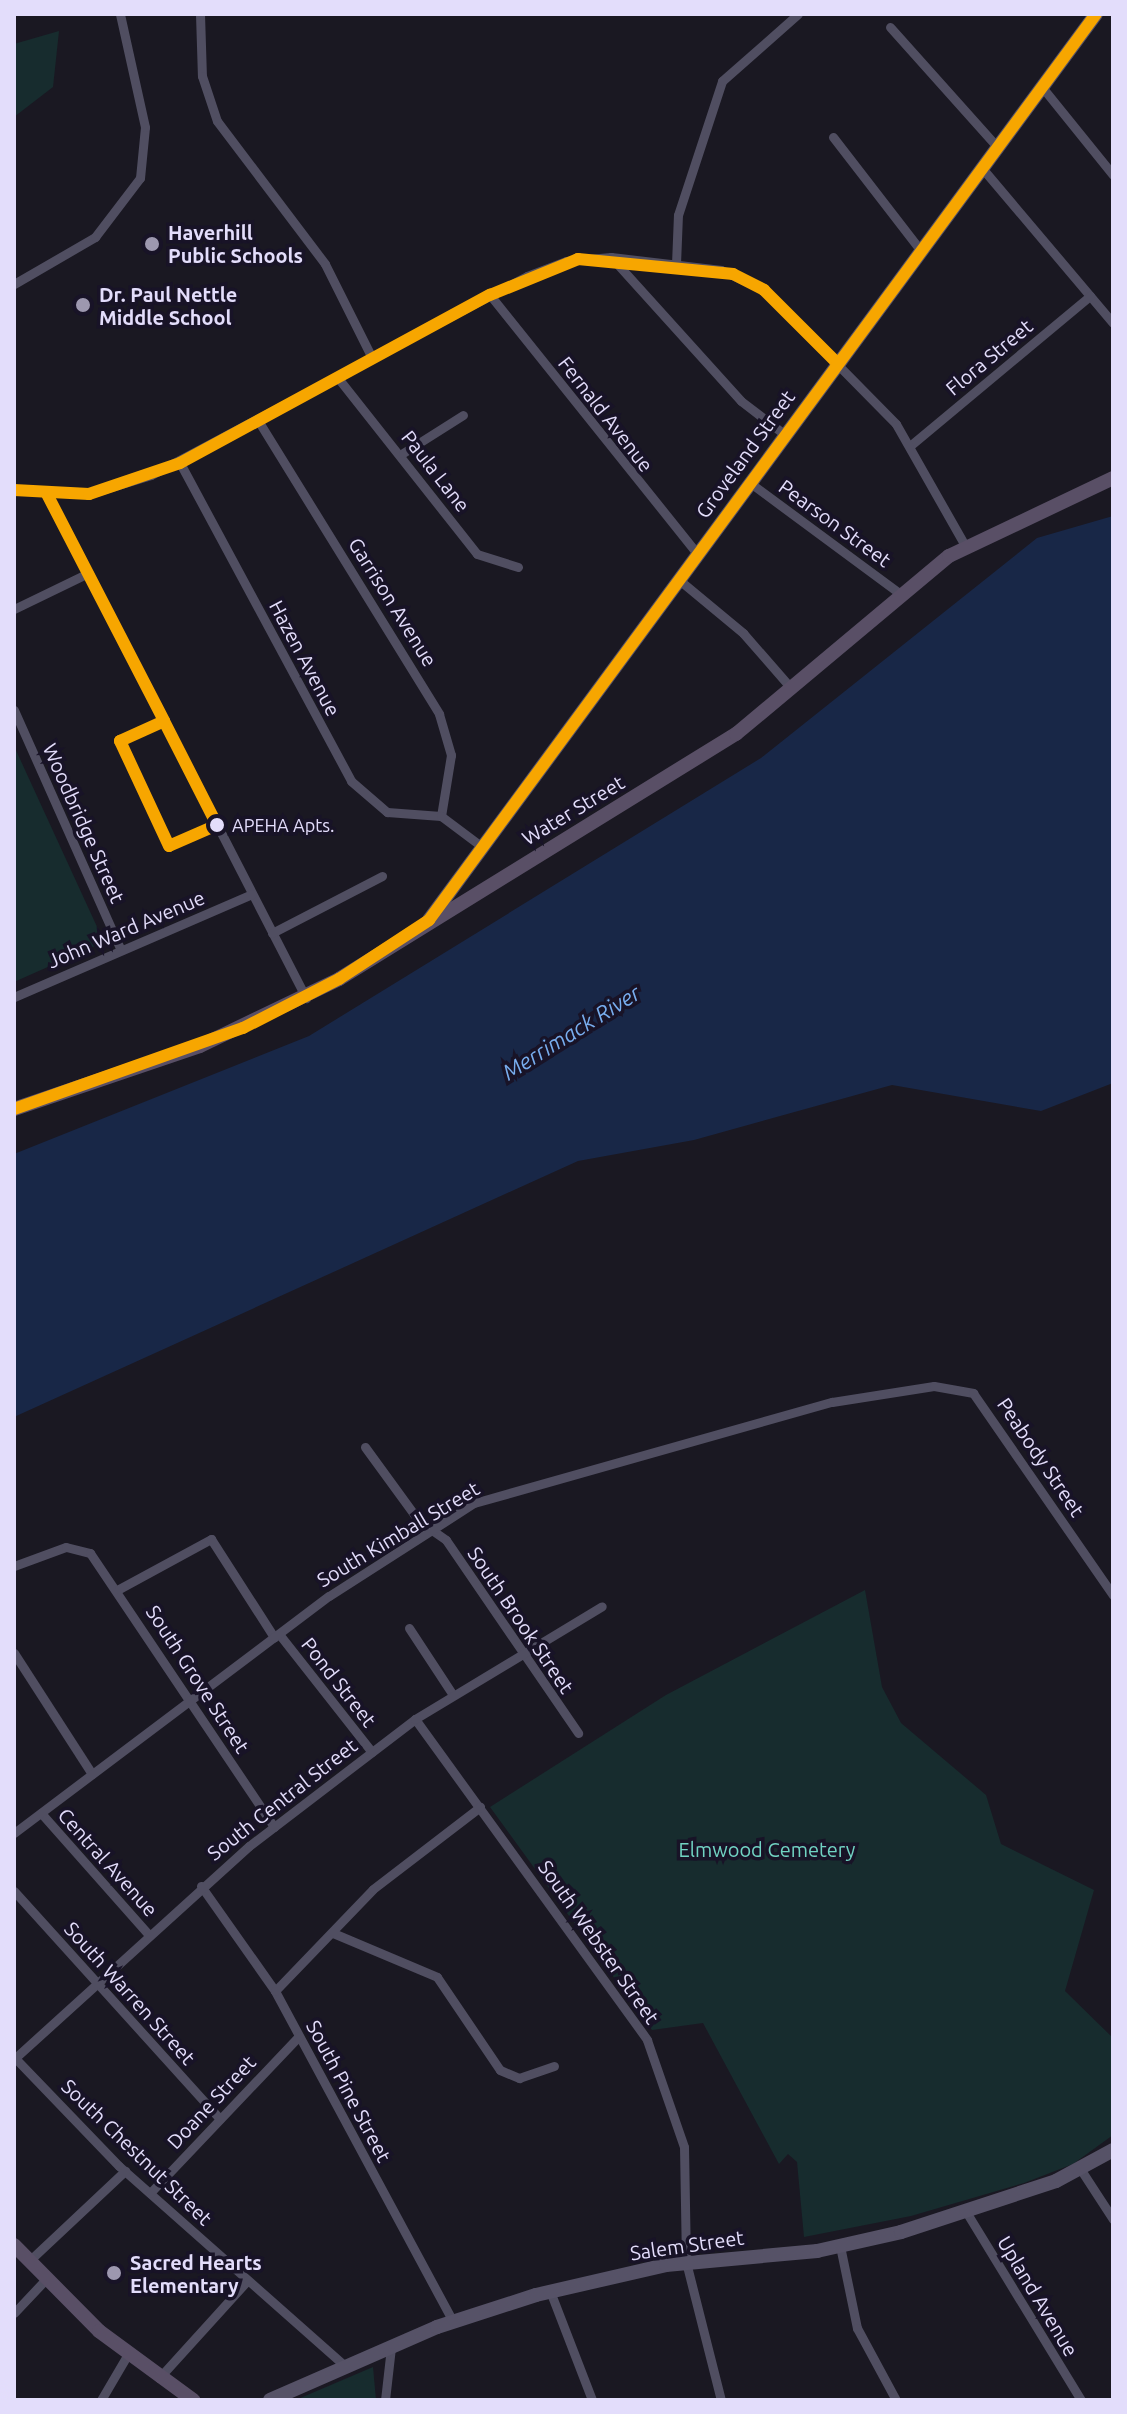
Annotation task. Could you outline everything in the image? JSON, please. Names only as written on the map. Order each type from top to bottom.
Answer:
[{"type":"main road","name":"Groveland Street","points":[[429,920],[1096,14]]},
{"type":"main road","name":"Water Street","points":[[14,1109],[200,1046],[306,998],[429,920],[708,753],[791,688],[899,593],[966,547],[1113,478]]},
{"type":"main road","name":"Salem Street","points":[[270,2400],[453,2321],[550,2291],[686,2262],[840,2246],[965,2210],[1081,2170],[1113,2150]]},
{"type":"main road","points":[[14,2245],[46,2279],[128,2354],[193,2400]]},
{"type":"street","points":[[14,284],[95,237],[140,178],[145,127],[120,14]]},
{"type":"street","points":[[200,14],[202,76],[217,121],[325,264],[372,358]]},
{"type":"street","points":[[676,264],[678,215],[722,81],[798,14]]},
{"type":"street","points":[[890,27],[998,148]]},
{"type":"street","points":[[1042,87],[1113,175]]},
{"type":"street","points":[[833,137],[921,251]]},
{"type":"street","points":[[982,168],[1113,323]]},
{"type":"street","points":[[611,257],[731,391],[784,434]]},
{"type":"street","points":[[14,490],[47,494],[100,492],[180,463],[490,295],[555,264],[611,257],[676,264],[750,282],[837,363],[911,445],[966,547]]},
{"type":"street","name":"Fernald Avenue","points":[[490,295],[697,553]]},
{"type":"street","name":"Flora Street","points":[[911,445],[1090,296]]},
{"type":"street","name":"Paula Lane","points":[[338,378],[403,453],[477,554],[518,567]]},
{"type":"street","points":[[403,453],[463,415]]},
{"type":"street","name":"Garrison Avenue","points":[[259,422],[439,714],[451,755],[441,816]]},
{"type":"street","name":"Hazen Avenue","points":[[180,463],[351,781],[387,812],[441,816]]},
{"type":"street","name":"Pearson Street","points":[[749,482],[899,593]]},
{"type":"street","points":[[47,494],[306,998]]},
{"type":"street","points":[[14,609],[88,573]]},
{"type":"street","points":[[678,579],[743,633],[791,688]]},
{"type":"street","name":"Woodbridge Street","points":[[14,710],[121,950]]},
{"type":"street","points":[[441,816],[481,846]]},
{"type":"street","points":[[272,933],[382,876]]},
{"type":"street","name":"John Ward Avenue","points":[[14,997],[252,894]]},
{"type":"street","name":"South Kimball Street","points":[[14,1833],[276,1636],[432,1531],[504,1492],[781,1415],[904,1390],[959,1387]]},
{"type":"street","name":"Peabody Street","points":[[959,1387],[981,1401],[1113,1595]]},
{"type":"street","name":"South Brook Street","points":[[365,1447],[432,1531],[446,1540],[519,1654],[578,1733]]},
{"type":"street","name":"Pond Street","points":[[119,1589],[211,1539],[276,1636],[372,1752]]},
{"type":"street","name":"South Grove Street","points":[[14,1566],[66,1547],[90,1553],[119,1589],[274,1827]]},
{"type":"street","name":"South Central Street","points":[[14,2058],[201,1886],[274,1827],[415,1719],[602,1606]]},
{"type":"street","points":[[409,1628],[453,1695]]},
{"type":"street","points":[[14,1653],[92,1774]]},
{"type":"street","name":"South Webster Street","points":[[415,1719],[647,2040],[684,2147],[686,2262],[721,2400]]},
{"type":"street","points":[[275,1991],[373,1889],[480,1807]]},
{"type":"street","name":"Central Avenue","points":[[41,1813],[148,1934]]},
{"type":"street","name":"South Pine Street","points":[[201,1886],[275,1991],[453,2321]]},
{"type":"street","name":"South Warren Street","points":[[14,1891],[220,2119]]},
{"type":"street","points":[[333,1933],[437,1977],[500,2070],[519,2078],[554,2066]]},
{"type":"street","name":"Doane Street","points":[[150,2193],[299,2036]]},
{"type":"street","name":"South Chestnut Street","points":[[14,2058],[125,2171],[345,2366]]},
{"type":"street","points":[[1081,2170],[1113,2219]]},
{"type":"street","points":[[29,2261],[125,2171]]},
{"type":"street","name":"Upland Avenue","points":[[965,2210],[1081,2400]]},
{"type":"street","points":[[840,2246],[857,2328],[896,2400]]},
{"type":"street","points":[[14,2313],[46,2279]]},
{"type":"street","points":[[159,2378],[248,2280]]},
{"type":"street","points":[[550,2291],[592,2400]]},
{"type":"street","points":[[385,2400],[391,2347]]},
{"type":"street","points":[[101,2400],[128,2354]]},
{"type":"green space","points":[[59,31],[53,87],[14,117],[14,44]]},
{"type":"green space","points":[[14,746],[104,942],[14,982]]},
{"type":"green space","name":"Elmwood Cemetery","points":[[865,1590],[882,1687],[901,1723],[986,1795],[1001,1844],[1094,1890],[1065,1991],[1113,2038],[1113,2135],[1073,2164],[1024,2183],[911,2216],[804,2237],[797,2162],[788,2154],[779,2164],[703,2023],[652,2030],[490,1807],[666,1695]]},
{"type":"green space","points":[[373,2367],[376,2400],[297,2400],[298,2399]]},
{"type":"water","name":"Merrimack River","points":[[1113,516],[1113,1083],[1041,1111],[892,1085],[694,1140],[578,1161],[14,1417],[14,1154],[309,1036],[761,758],[1037,538]]},
{"type":"transit line","points":[[14,1109],[243,1028],[339,979],[429,920],[1096,14]]},
{"type":"transit line","points":[[14,490],[89,494],[180,463],[490,295],[578,259],[733,274],[764,290],[837,363]]},
{"type":"transit line","points":[[47,494],[164,721]]},
{"type":"transit line","points":[[164,721],[217,825],[169,846],[120,741],[164,721]]},
{"type":"place","name":"Haverhill Public Schools","points":[[152,244]]},
{"type":"place","name":"Dr. Paul Nettle Middle School","points":[[83,305]]},
{"type":"place","name":"APEHA Apts.","points":[[217,825]]},
{"type":"place","name":"Sacred Hearts Elementary","points":[[114,2273]]}]
